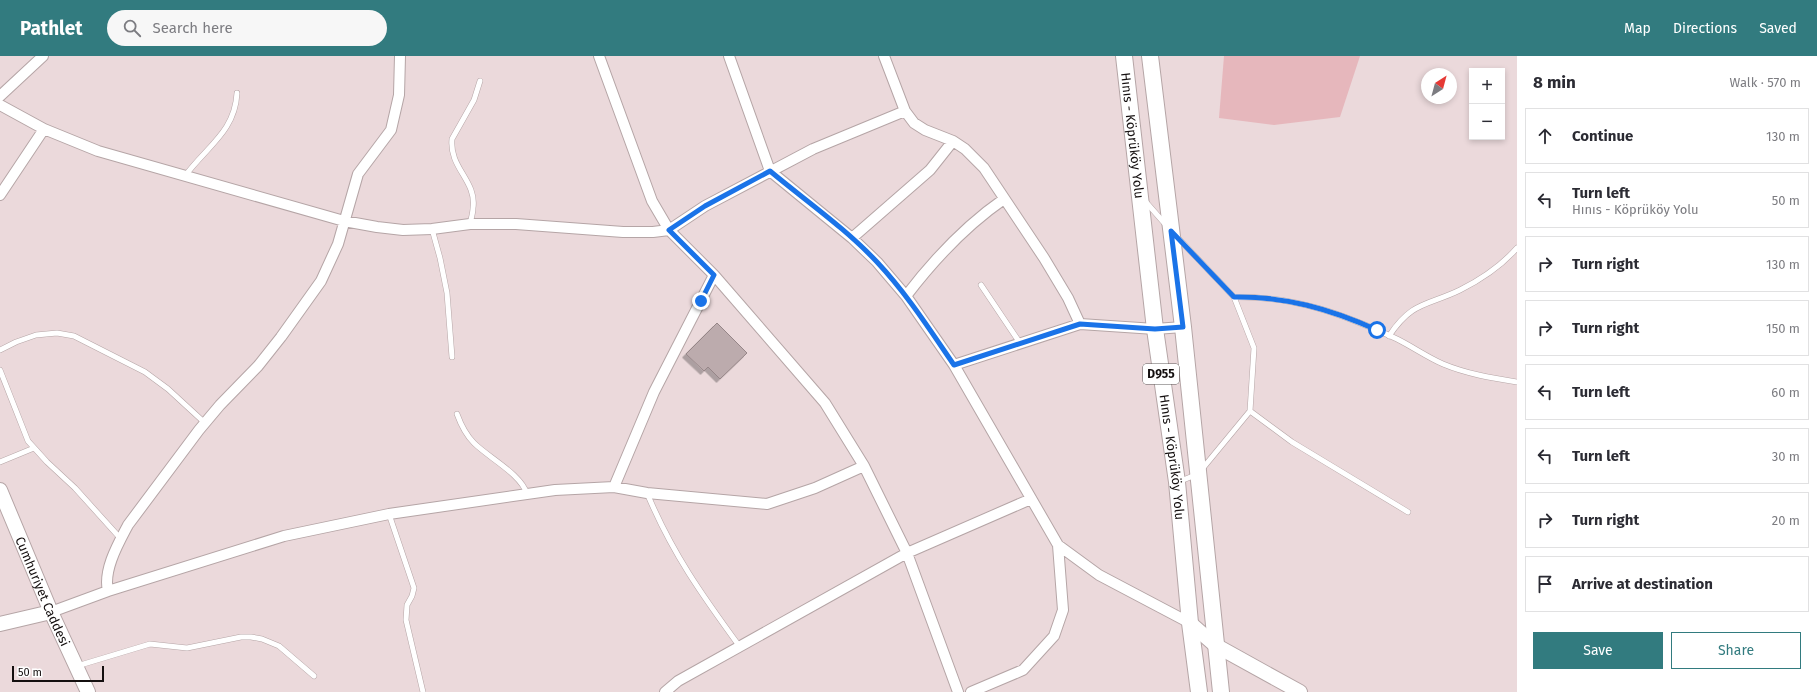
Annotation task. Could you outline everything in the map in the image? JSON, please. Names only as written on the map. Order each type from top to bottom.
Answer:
[{"type":"main road","name":"Hınıs - Köprüköy Yolu","points":[[1124,56],[1155,329],[1177,482],[1190,623],[1199,692]]},
{"type":"main road","name":"Hınıs - Köprüköy Yolu","points":[[1150,56],[1183,327],[1221,692]]},
{"type":"main road","name":"Cumhuriyet Caddesi","points":[[0,490],[51,612],[88,692]]},
{"type":"main road","points":[[0,624],[51,612]]},
{"type":"main road","points":[[1190,623],[1215,645],[1300,692]]},
{"type":"street","points":[[0,96],[43,56]]},
{"type":"street","points":[[108,591],[108,574],[128,525],[205,423],[258,366],[321,281],[331,262],[358,174],[391,130],[400,95],[400,56]]},
{"type":"street","points":[[599,56],[652,201],[669,230],[714,275],[825,403],[864,466],[907,553],[958,692]]},
{"type":"street","points":[[729,56],[770,171],[852,238],[877,262],[906,296],[954,365],[1058,545],[1099,575],[1190,623]]},
{"type":"street","points":[[884,56],[905,111],[914,122],[925,130],[953,141],[965,149],[984,168],[1044,258],[1068,298],[1080,324]]},
{"type":"street","points":[[0,105],[44,129],[98,151],[344,221],[403,230],[432,229],[470,224],[516,224],[623,232],[653,232],[669,230],[705,206],[812,149],[905,111]]},
{"type":"street","points":[[0,195],[44,129]]},
{"type":"street","points":[[852,238],[930,170],[953,141]]},
{"type":"street","points":[[906,296],[927,269],[954,240],[979,216],[1004,199]]},
{"type":"street","points":[[614,487],[654,392],[714,275]]},
{"type":"street","points":[[954,365],[1080,324],[1155,329],[1183,327]]},
{"type":"street","points":[[51,612],[108,591],[284,536],[389,514],[555,490],[614,487],[647,493],[767,504],[815,488],[864,466]]},
{"type":"street","points":[[665,692],[678,682],[907,553],[1031,499]]},
{"type":"street","points":[[971,692],[1023,670],[1054,636],[1063,610],[1058,545]]},
{"type":"lane","points":[[470,224],[473,208],[471,191],[453,159],[451,146],[452,139],[474,100],[480,81]]},
{"type":"lane","points":[[185,176],[198,159],[227,128],[236,106],[237,93]]},
{"type":"lane","points":[[1139,195],[1234,297],[1254,348],[1250,411],[1198,474],[1177,482]]},
{"type":"lane","points":[[432,229],[447,293],[452,357]]},
{"type":"lane","points":[[1389,336],[1399,321],[1406,314],[1422,305],[1460,290],[1476,281],[1512,254],[1517,248]]},
{"type":"lane","points":[[981,285],[1020,343]]},
{"type":"lane","points":[[1234,297],[1269,298],[1309,304],[1352,319],[1389,336],[1428,357],[1459,370],[1517,382]]},
{"type":"lane","points":[[0,350],[16,342],[36,335],[57,333],[74,336],[145,372],[168,389],[205,423]]},
{"type":"lane","points":[[0,370],[26,437],[34,448],[75,488],[121,539]]},
{"type":"lane","points":[[1250,411],[1292,442],[1408,512]]},
{"type":"lane","points":[[457,414],[461,424],[473,442],[523,483],[527,494]]},
{"type":"lane","points":[[0,462],[34,448]]},
{"type":"lane","points":[[647,493],[660,524],[692,581],[740,647]]},
{"type":"lane","points":[[389,514],[414,588],[407,605],[406,620],[423,692]]},
{"type":"lane","points":[[76,667],[150,644],[187,648],[241,637],[251,637],[262,639],[279,646],[314,676]]},
{"type":"shaded area","points":[[1224,56],[1360,56],[1340,117],[1274,125],[1219,118]]},
{"type":"building","points":[[717,323],[747,353],[720,379],[708,367],[704,371],[686,354]]},
{"type":"route","points":[[701,301],[714,275],[669,230],[705,206],[770,171],[852,238],[877,262],[906,296],[954,365],[1080,324],[1155,329],[1183,327],[1171,231],[1234,297],[1269,298],[1309,304],[1352,319],[1377,330]]}]
